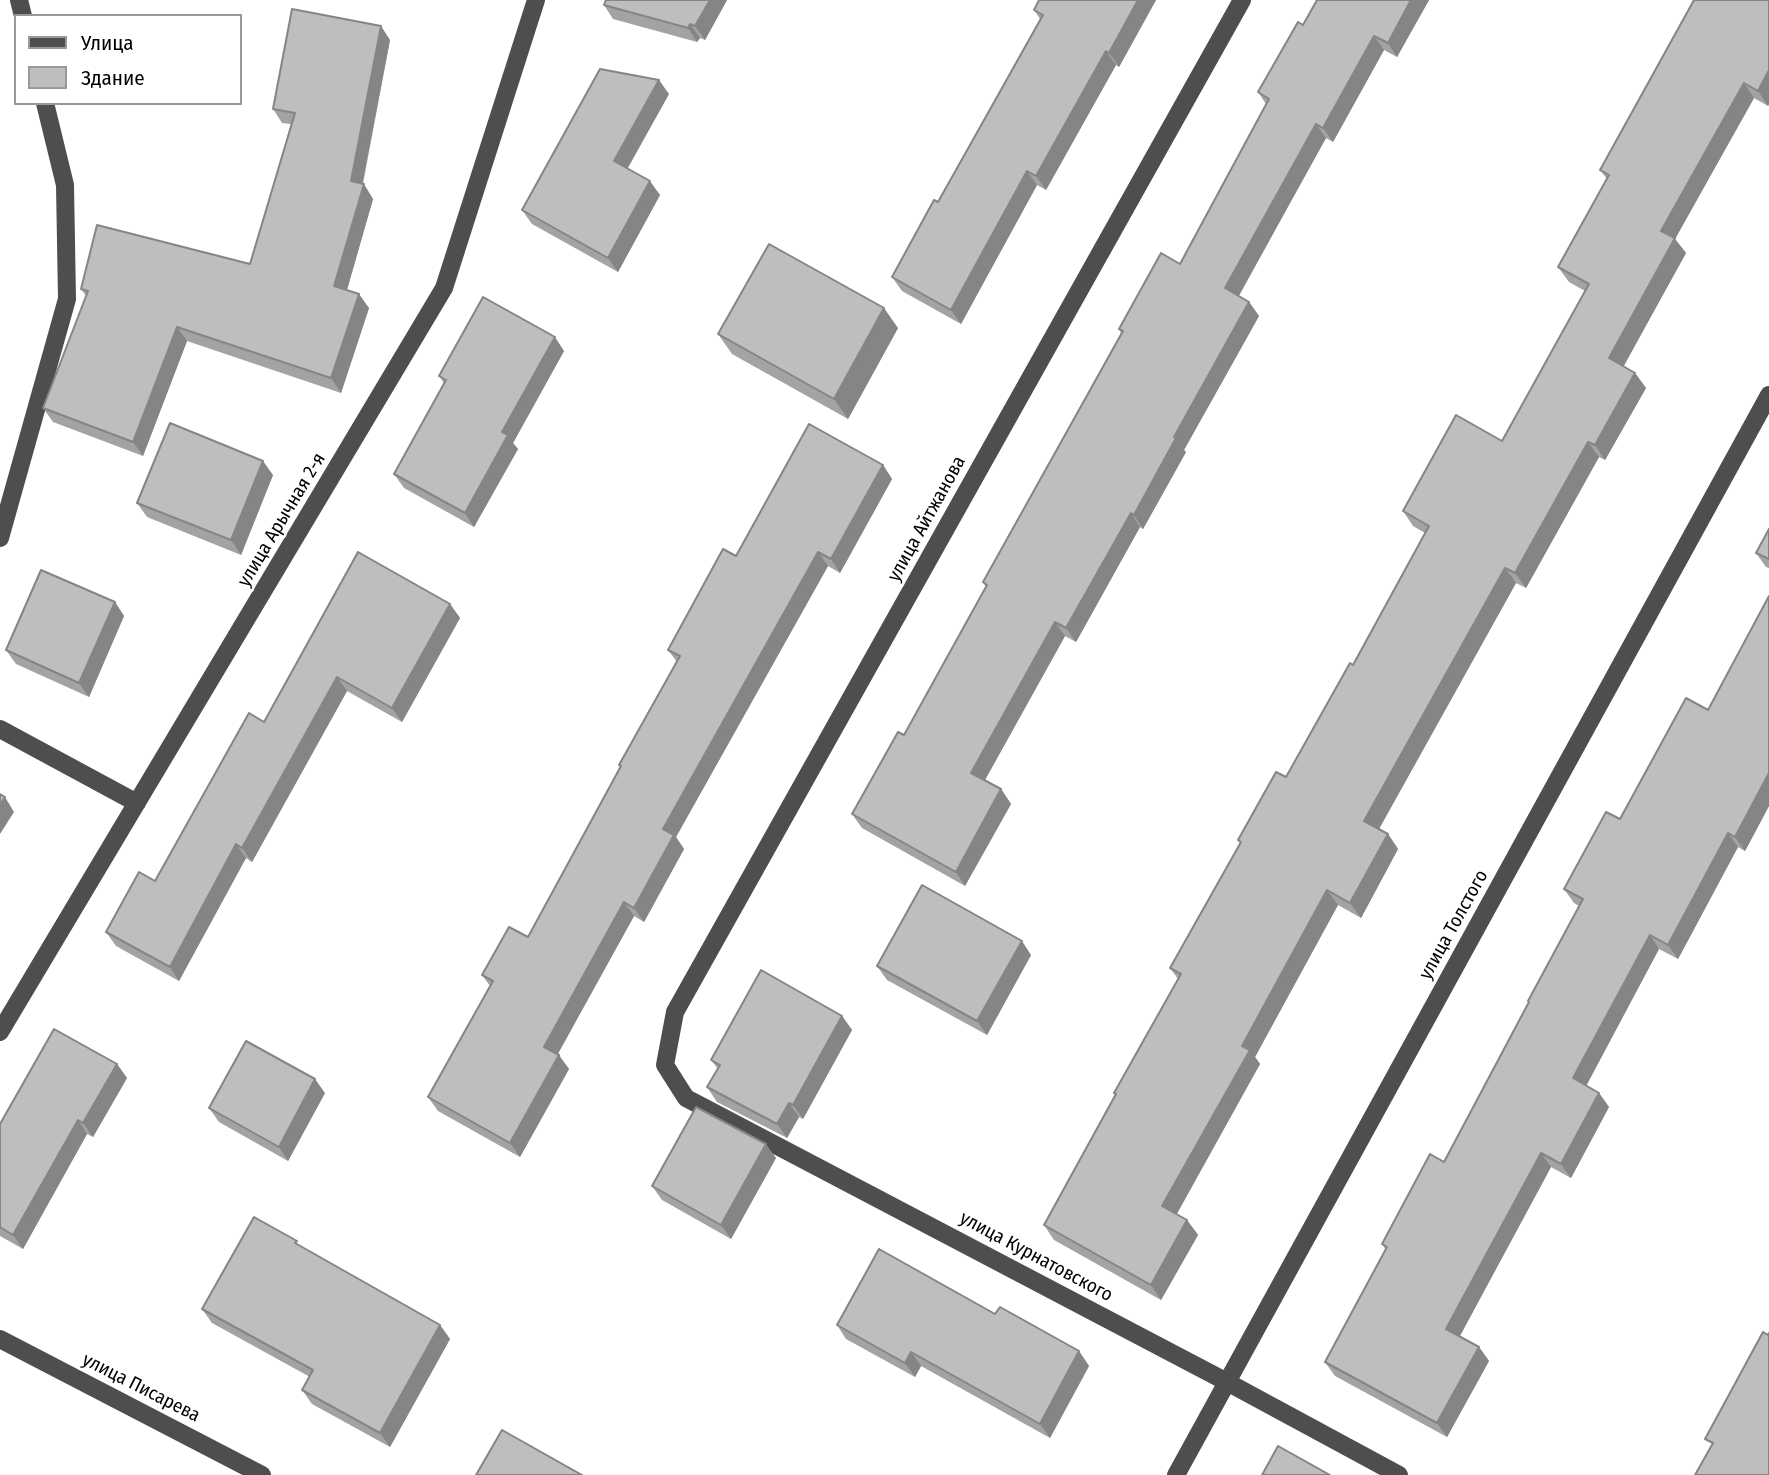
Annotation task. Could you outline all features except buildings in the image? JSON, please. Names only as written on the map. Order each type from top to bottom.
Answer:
[{"type":"street","name":"улица Арычная 2-я","points":[[0,1032],[444,288],[536,0]]},
{"type":"street","name":"улица Айтжанова","points":[[665,1065],[675,1012],[1242,0]]},
{"type":"street","points":[[0,538],[67,299],[65,185],[45,105]]},
{"type":"street","name":"улица Толстого","points":[[1176,1475],[1769,395]]},
{"type":"street","points":[[0,729],[137,803]]},
{"type":"street","name":"улица Курнатовского","points":[[665,1065],[686,1098],[1399,1475]]},
{"type":"street","name":"улица Писарева","points":[[0,1339],[262,1475]]}]
